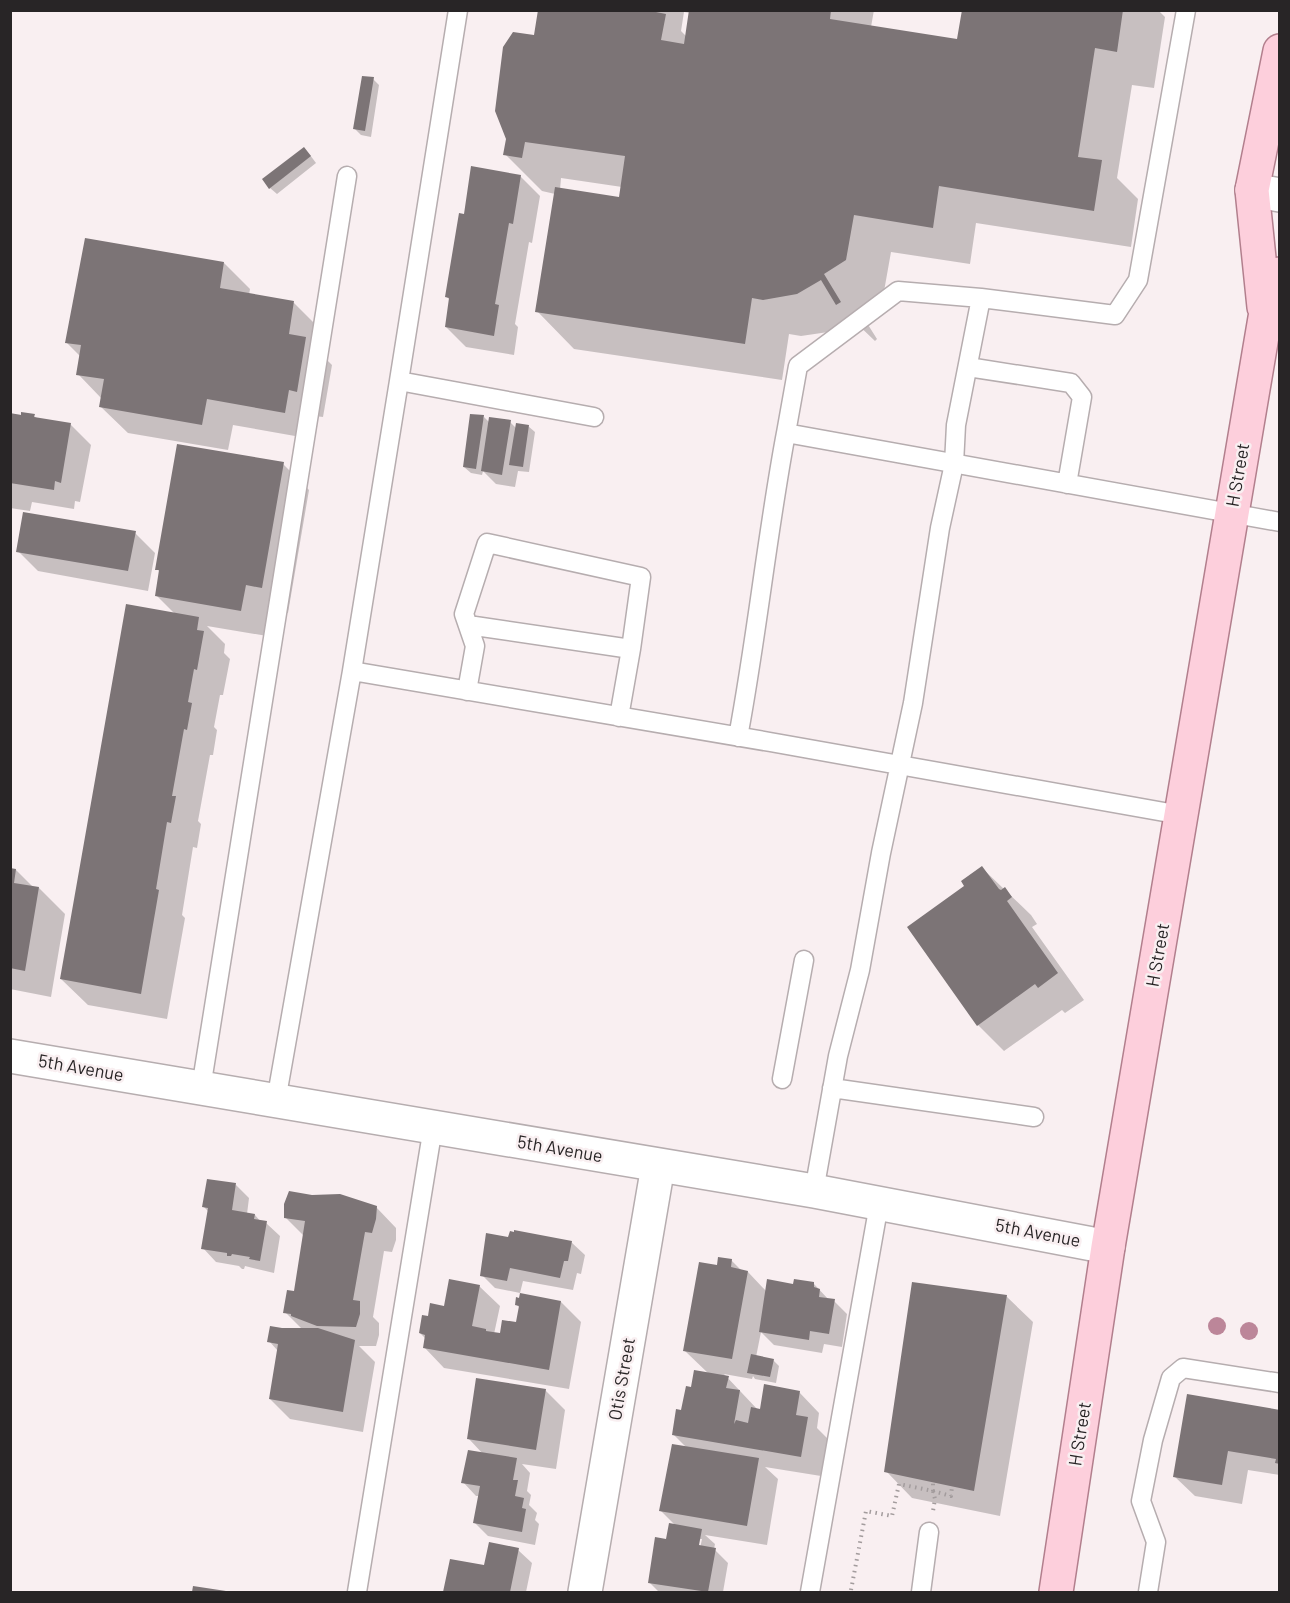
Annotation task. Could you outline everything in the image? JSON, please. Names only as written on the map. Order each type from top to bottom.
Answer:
[{"type":"main road","name":"H Street","points":[[1269,332],[1266,193],[1280,51]]},
{"type":"main road","name":"H Street","points":[[1056,1593],[1108,1247],[1232,514],[1280,274]]},
{"type":"street","name":"5th Avenue","points":[[10,1056],[814,1191],[1108,1247]]},
{"type":"street","name":"Otis Street","points":[[585,1593],[658,1166]]},
{"type":"lane","points":[[276,1101],[352,671],[458,10]]},
{"type":"lane","points":[[738,737],[763,588],[774,499],[798,366],[898,291],[981,298],[1115,315],[1138,280],[1186,10]]},
{"type":"lane","points":[[201,1088],[347,176]]},
{"type":"lane","points":[[814,1191],[832,1088],[860,969],[874,888],[913,703],[940,528],[954,464],[956,425],[981,298]]},
{"type":"lane","points":[[968,367],[1071,383],[1082,397],[1067,484]]},
{"type":"lane","points":[[399,381],[594,417]]},
{"type":"lane","points":[[786,433],[1280,522]]},
{"type":"lane","points":[[466,691],[475,646],[464,614],[487,543],[641,576],[619,717]]},
{"type":"lane","points":[[468,626],[631,649]]},
{"type":"lane","points":[[352,671],[1181,815]]},
{"type":"lane","points":[[782,1079],[804,960]]},
{"type":"lane","points":[[832,1088],[1034,1117]]},
{"type":"lane","points":[[357,1593],[434,1127]]},
{"type":"lane","points":[[810,1593],[879,1204]]},
{"type":"lane","points":[[1148,1593],[1156,1542],[1141,1502],[1153,1440],[1171,1378],[1183,1368],[1280,1383]]},
{"type":"lane","points":[[921,1593],[929,1532]]},
{"type":"path","points":[[933,1482],[935,1499]]},
{"type":"path","points":[[851,1590],[866,1511],[892,1516],[899,1484],[951,1496],[952,1486]]},
{"type":"building","points":[[538,10],[646,10],[666,14],[661,40],[684,44],[689,10],[831,10],[830,19],[957,39],[962,10],[1123,10],[1117,52],[1095,48],[1078,157],[1102,160],[1094,211],[939,186],[933,228],[854,215],[846,260],[824,274],[841,302],[836,305],[821,280],[797,294],[763,300],[752,298],[745,344],[535,312],[555,187],[619,197],[625,156],[525,142],[522,158],[503,155],[506,139],[495,111],[503,47],[513,32],[534,35]]},
{"type":"building","points":[[362,76],[374,77],[365,131],[353,129]]},
{"type":"building","points":[[304,147],[311,156],[269,189],[262,179]]},
{"type":"building","points":[[471,166],[521,175],[513,224],[509,223],[495,304],[499,305],[494,336],[445,327],[449,298],[445,297],[459,213],[464,214]]},
{"type":"building","points":[[85,238],[224,262],[220,288],[294,301],[289,334],[306,337],[297,392],[289,390],[285,413],[207,399],[202,425],[99,407],[104,379],[76,375],[81,345],[65,343]]},
{"type":"building","points":[[21,412],[35,414],[34,417],[71,423],[61,483],[55,481],[54,490],[10,483],[10,413],[21,415]]},
{"type":"building","points":[[470,414],[484,415],[476,469],[463,467]]},
{"type":"building","points":[[489,417],[511,420],[502,475],[481,471]]},
{"type":"building","points":[[516,423],[529,425],[523,467],[509,465]]},
{"type":"building","points":[[177,444],[284,462],[262,588],[246,585],[241,611],[155,596],[159,570],[155,570]]},
{"type":"building","points":[[23,512],[136,531],[128,571],[16,552]]},
{"type":"building","points":[[126,604],[199,617],[197,630],[204,631],[188,702],[192,703],[187,730],[184,729],[172,796],[176,796],[171,823],[167,822],[156,889],[159,890],[141,994],[60,979]]},
{"type":"building","points":[[982,866],[999,889],[1005,887],[1012,897],[1007,901],[1058,973],[1038,988],[1035,984],[977,1026],[907,927],[964,886],[961,881]]},
{"type":"building","points":[[10,868],[16,869],[14,883],[39,887],[25,971],[10,968]]},
{"type":"building","points":[[207,1179],[236,1183],[232,1210],[255,1214],[254,1219],[267,1221],[260,1261],[249,1259],[250,1257],[232,1254],[227,1256],[227,1253],[201,1249],[208,1208],[202,1207]]},
{"type":"building","points":[[289,1191],[312,1195],[340,1194],[377,1206],[372,1233],[365,1232],[353,1300],[360,1301],[360,1314],[356,1327],[317,1326],[291,1316],[291,1314],[283,1313],[287,1290],[294,1291],[305,1221],[284,1218],[284,1204]]},
{"type":"building","points":[[514,1230],[572,1241],[568,1261],[564,1261],[560,1278],[510,1268],[507,1281],[480,1276],[486,1233],[508,1237],[510,1231],[514,1232]]},
{"type":"building","points":[[718,1257],[732,1259],[731,1267],[748,1271],[732,1359],[683,1351],[699,1262],[717,1265]]},
{"type":"building","points":[[449,1279],[480,1285],[472,1326],[486,1329],[486,1331],[500,1333],[502,1320],[516,1322],[519,1306],[515,1305],[516,1297],[519,1298],[520,1293],[561,1301],[549,1370],[423,1348],[425,1335],[419,1333],[422,1315],[428,1316],[430,1303],[444,1306]]},
{"type":"building","points":[[767,1279],[793,1284],[794,1279],[814,1282],[814,1287],[820,1289],[819,1297],[835,1299],[829,1334],[810,1331],[809,1340],[759,1332]]},
{"type":"building","points":[[912,1282],[1007,1295],[974,1491],[884,1472]]},
{"type":"building","points":[[270,1326],[318,1328],[355,1340],[343,1412],[269,1399],[278,1344],[267,1342]]},
{"type":"building","points":[[751,1354],[774,1359],[770,1377],[747,1373]]},
{"type":"building","points":[[694,1370],[729,1376],[726,1388],[740,1390],[734,1424],[736,1420],[748,1423],[751,1407],[760,1409],[764,1384],[800,1391],[796,1415],[808,1417],[801,1457],[672,1435],[676,1409],[681,1410],[686,1386],[691,1387]]},
{"type":"building","points":[[476,1378],[546,1389],[536,1450],[467,1439]]},
{"type":"building","points":[[1187,1394],[1280,1410],[1280,1464],[1275,1463],[1276,1459],[1228,1451],[1222,1485],[1173,1477]]},
{"type":"building","points":[[672,1444],[759,1458],[747,1526],[659,1511]]},
{"type":"building","points":[[468,1450],[517,1458],[513,1480],[518,1480],[515,1496],[524,1498],[522,1508],[526,1509],[522,1532],[473,1523],[480,1486],[461,1483]]},
{"type":"building","points":[[669,1523],[702,1529],[699,1545],[716,1548],[708,1592],[648,1583],[655,1537],[666,1539]]},
{"type":"building","points":[[489,1542],[519,1548],[510,1592],[443,1592],[450,1559],[484,1565]]},
{"type":"building","points":[[193,1586],[226,1591],[226,1592],[192,1592]]}]
